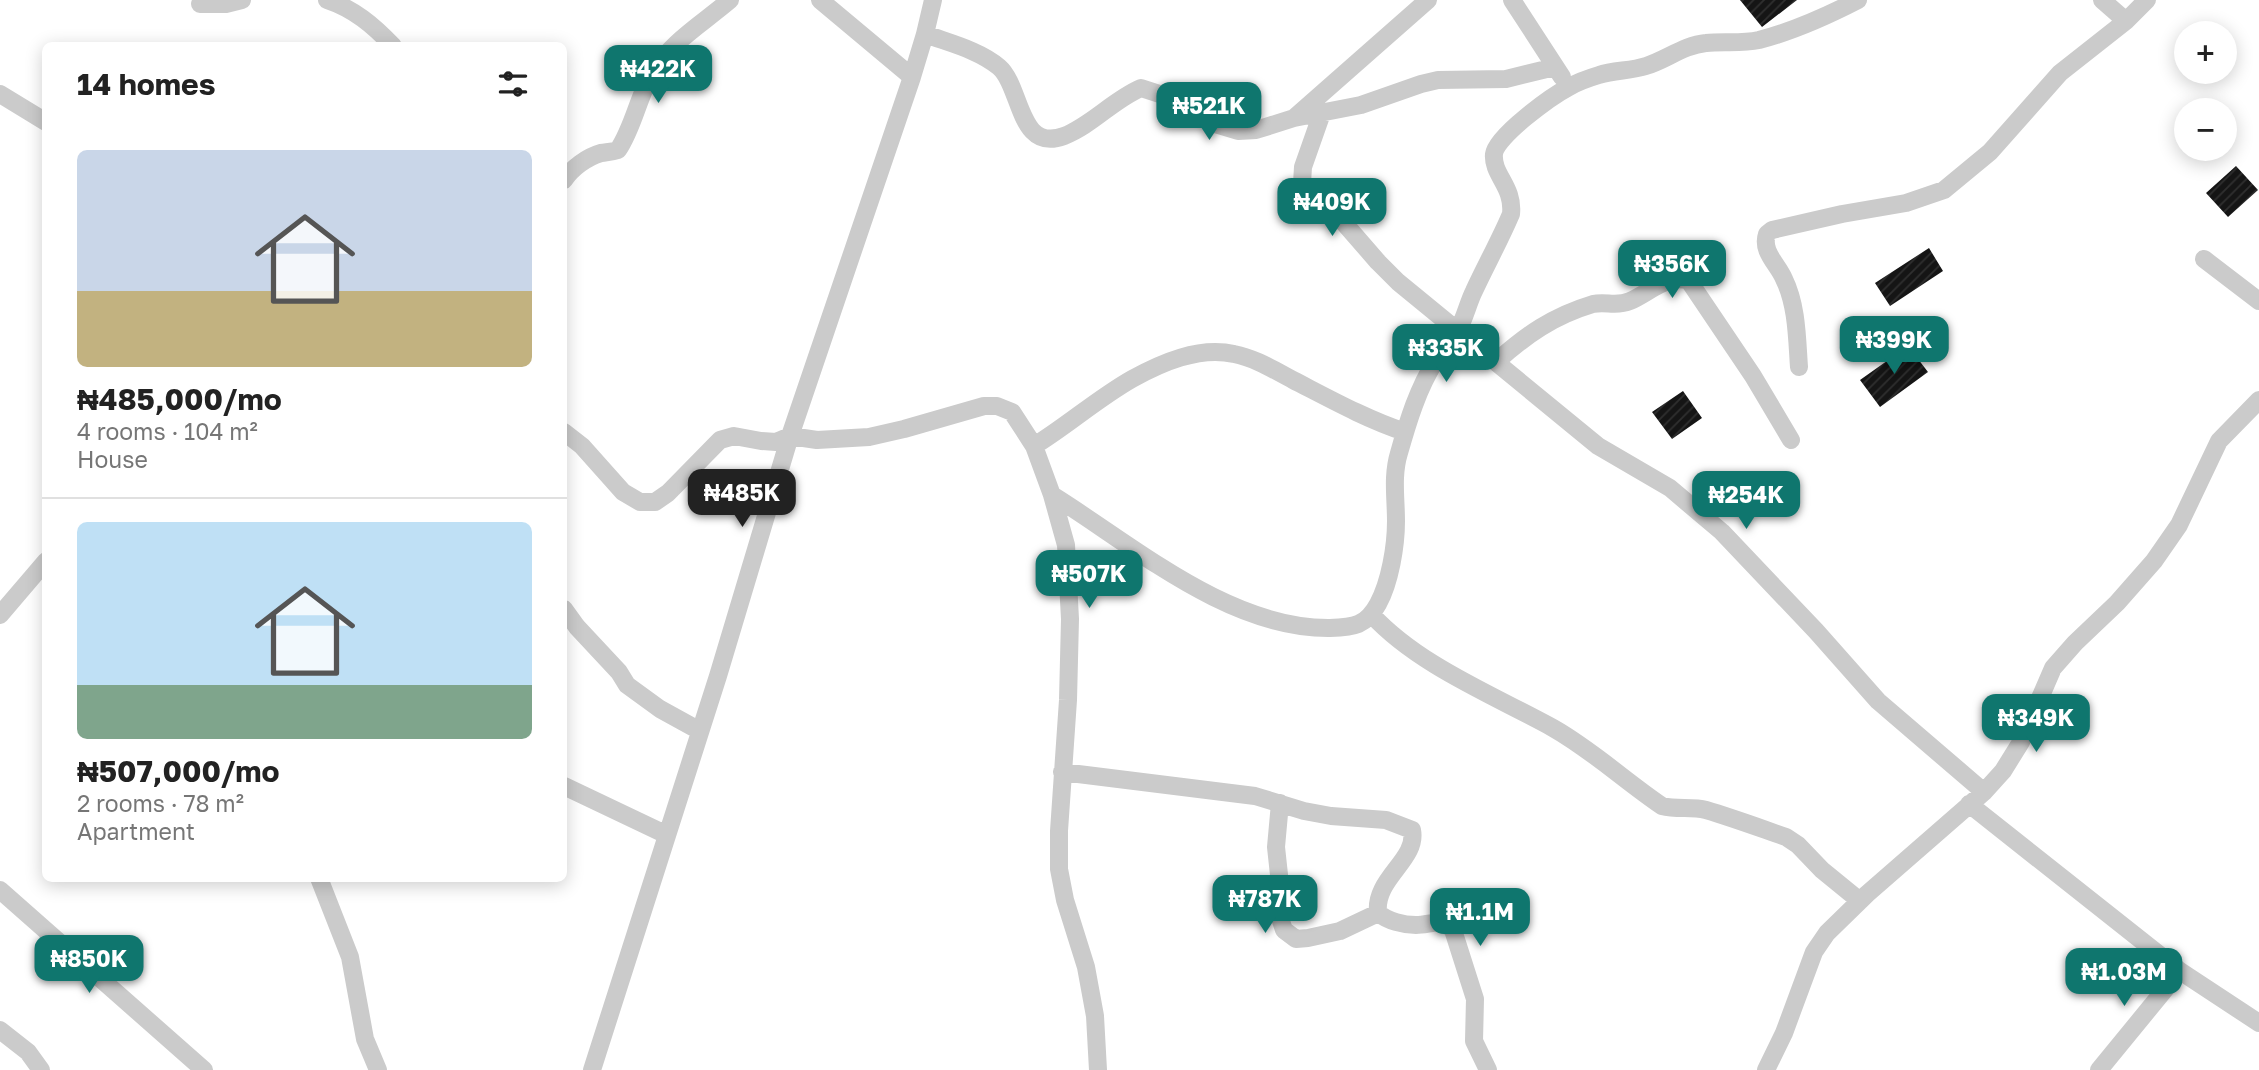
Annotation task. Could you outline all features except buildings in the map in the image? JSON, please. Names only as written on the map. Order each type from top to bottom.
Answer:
[{"type":"street","points":[[200,4],[226,4],[242,0]]},
{"type":"street","points":[[327,0],[354,12],[389,42]]},
{"type":"street","points":[[567,176],[583,162],[599,154],[618,150],[642,94],[663,57],[705,18],[730,0]]},
{"type":"street","points":[[820,0],[912,77]]},
{"type":"street","points":[[592,1070],[790,436],[912,77],[933,0]]},
{"type":"street","points":[[1294,118],[1428,0]]},
{"type":"street","points":[[1512,0],[1568,87]]},
{"type":"street","points":[[1052,495],[1167,571],[1221,600],[1265,618],[1316,628],[1344,628],[1362,624],[1380,601],[1390,573],[1396,522],[1395,464],[1415,402],[1436,361],[1458,329],[1511,214],[1509,190],[1497,171],[1494,154],[1506,134],[1568,87],[1600,75],[1646,66],[1705,43],[1725,44],[1770,37],[1832,14],[1858,0]]},
{"type":"street","points":[[2102,0],[2126,22]]},
{"type":"street","points":[[1799,367],[1790,293],[1765,247],[1767,234],[1772,230],[1818,219],[1906,203],[1944,190],[1990,152],[2060,73],[2126,22],[2147,0]]},
{"type":"street","points":[[925,34],[968,50],[1000,68],[1013,88],[1024,122],[1034,133],[1051,140],[1066,135],[1141,88],[1178,100],[1218,125],[1238,131],[1256,130],[1294,118],[1361,106],[1421,83],[1438,80],[1506,79],[1555,67]]},
{"type":"street","points":[[0,94],[42,120]]},
{"type":"street","points":[[1322,113],[1303,167],[1302,183],[1338,216],[1378,262],[1398,282],[1598,446],[1670,488],[1712,523],[1816,631],[1878,701],[1984,792]]},
{"type":"street","points":[[2204,260],[2259,301]]},
{"type":"street","points":[[1496,362],[1526,335],[1567,314],[1596,303],[1620,305],[1666,281],[1680,277],[1689,281],[1753,376],[1791,440]]},
{"type":"street","points":[[1034,446],[1066,426],[1098,399],[1132,379],[1163,363],[1199,353],[1233,353],[1262,364],[1359,414],[1405,432]]},
{"type":"street","points":[[1766,1070],[1784,1033],[1814,952],[1827,933],[1984,792],[2003,771],[2021,742],[2053,668],[2154,561],[2179,524],[2219,441],[2259,400]]},
{"type":"street","points":[[567,434],[582,446],[624,492],[640,502],[655,502],[668,493],[720,440],[734,436],[761,442],[776,442],[790,436],[817,440],[869,437],[984,406],[997,405],[1012,412],[1034,446],[1066,545],[1069,575],[1068,700],[1062,772],[1059,869],[1065,901],[1086,967],[1102,1066]]},
{"type":"street","points":[[0,615],[42,566]]},
{"type":"street","points":[[567,613],[620,672],[627,685],[660,709],[700,731]]},
{"type":"street","points":[[1371,615],[1413,650],[1561,733],[1662,806],[1706,810],[1786,837],[1860,901]]},
{"type":"street","points":[[1062,772],[1225,791],[1331,816],[1386,820],[1412,830],[1409,851],[1384,885],[1379,897],[1378,913]]},
{"type":"street","points":[[567,787],[667,835]]},
{"type":"street","points":[[1280,803],[1276,848],[1280,918],[1284,930],[1296,939],[1308,938],[1340,931],[1378,913]]},
{"type":"street","points":[[1969,804],[2180,971],[2259,1023]]},
{"type":"street","points":[[321,882],[350,957],[365,1039],[378,1070]]},
{"type":"street","points":[[0,890],[204,1070]]},
{"type":"street","points":[[1378,913],[1386,919],[1416,925],[1448,923],[1454,930],[1475,999],[1474,1041],[1488,1070]]},
{"type":"street","points":[[2099,1070],[2180,971]]},
{"type":"street","points":[[0,1030],[28,1052],[41,1070]]}]
